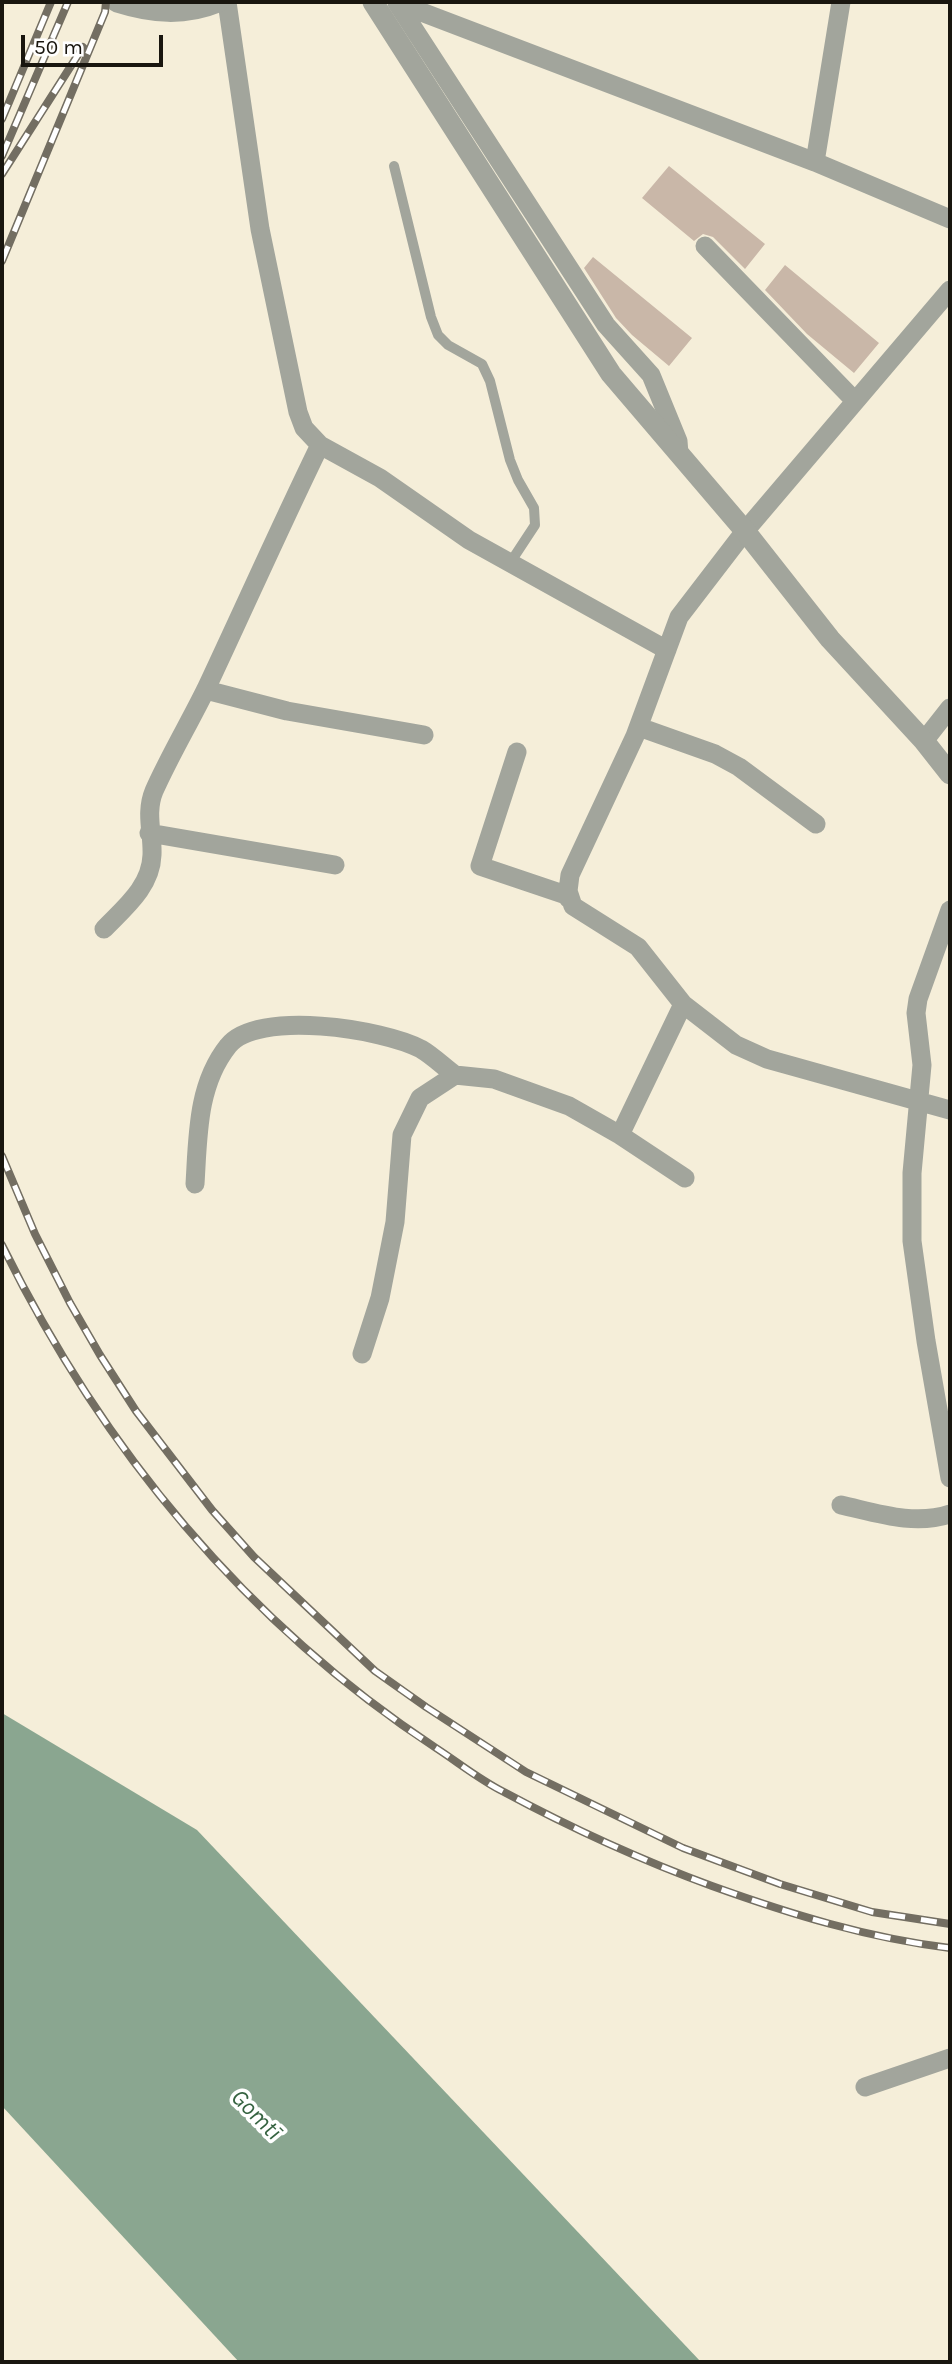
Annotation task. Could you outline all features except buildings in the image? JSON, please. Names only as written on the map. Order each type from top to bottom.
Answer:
[{"type":"street","points":[[117,2],[134,8],[177,13],[202,9],[218,2]]},
{"type":"street","points":[[227,2],[260,229],[298,412],[304,428],[320,445],[380,478],[469,540],[667,650]]},
{"type":"street","points":[[373,2],[611,374],[745,531],[830,639],[924,741],[950,774]]},
{"type":"street","points":[[397,2],[606,325],[651,375],[678,441],[679,454]]},
{"type":"street","points":[[397,2],[815,162],[950,219]]},
{"type":"street","points":[[815,162],[841,2]]},
{"type":"street","points":[[705,246],[855,401]]},
{"type":"street","points":[[569,899],[570,875],[639,727],[680,617],[745,531],[950,290]]},
{"type":"street","points":[[104,929],[143,886],[152,855],[149,813],[152,796],[206,690],[320,445]]},
{"type":"street","points":[[206,690],[287,711],[424,735]]},
{"type":"street","points":[[924,741],[950,708]]},
{"type":"street","points":[[639,727],[715,754],[816,824]]},
{"type":"street","points":[[517,752],[480,866],[566,895],[573,906],[638,947],[683,1004],[736,1045],[767,1059],[950,1110]]},
{"type":"street","points":[[149,832],[335,864]]},
{"type":"street","points":[[950,910],[918,999],[916,1013],[922,1065],[912,1173],[912,1241],[950,1478]]},
{"type":"street","points":[[620,1135],[683,1004]]},
{"type":"street","points":[[195,1184],[200,1117],[207,1082],[229,1045],[246,1031],[271,1026],[350,1028],[388,1037],[421,1049],[455,1075],[494,1079],[569,1106],[620,1135],[685,1178]]},
{"type":"street","points":[[362,1354],[380,1298],[395,1222],[402,1135],[420,1098],[455,1075]]},
{"type":"street","points":[[841,1505],[895,1518],[920,1519],[950,1514]]},
{"type":"street","points":[[865,2087],[950,2058]]},
{"type":"lane","points":[[394,166],[431,317],[438,335],[448,345],[482,364],[490,381],[510,460],[534,508],[535,525],[510,563]]},
{"type":"water","name":"Gomtī","points":[[2,1713],[197,1830],[701,2362],[239,2362],[2,2106]]},
{"type":"railway","points":[[2,119],[51,2]]},
{"type":"railway","points":[[2,156],[68,2]]},
{"type":"railway","points":[[2,261],[105,12],[106,2]]},
{"type":"railway","points":[[2,174],[83,47]]},
{"type":"railway","points":[[2,1156],[35,1234],[70,1303],[136,1411],[212,1510],[254,1557],[375,1671],[526,1772],[683,1848],[780,1884],[872,1912],[950,1924]]},
{"type":"railway","points":[[2,1245],[85,1392],[133,1461],[185,1526],[242,1588],[302,1645],[367,1699],[495,1787],[633,1854],[712,1886],[800,1915],[889,1938],[950,1948]]}]
